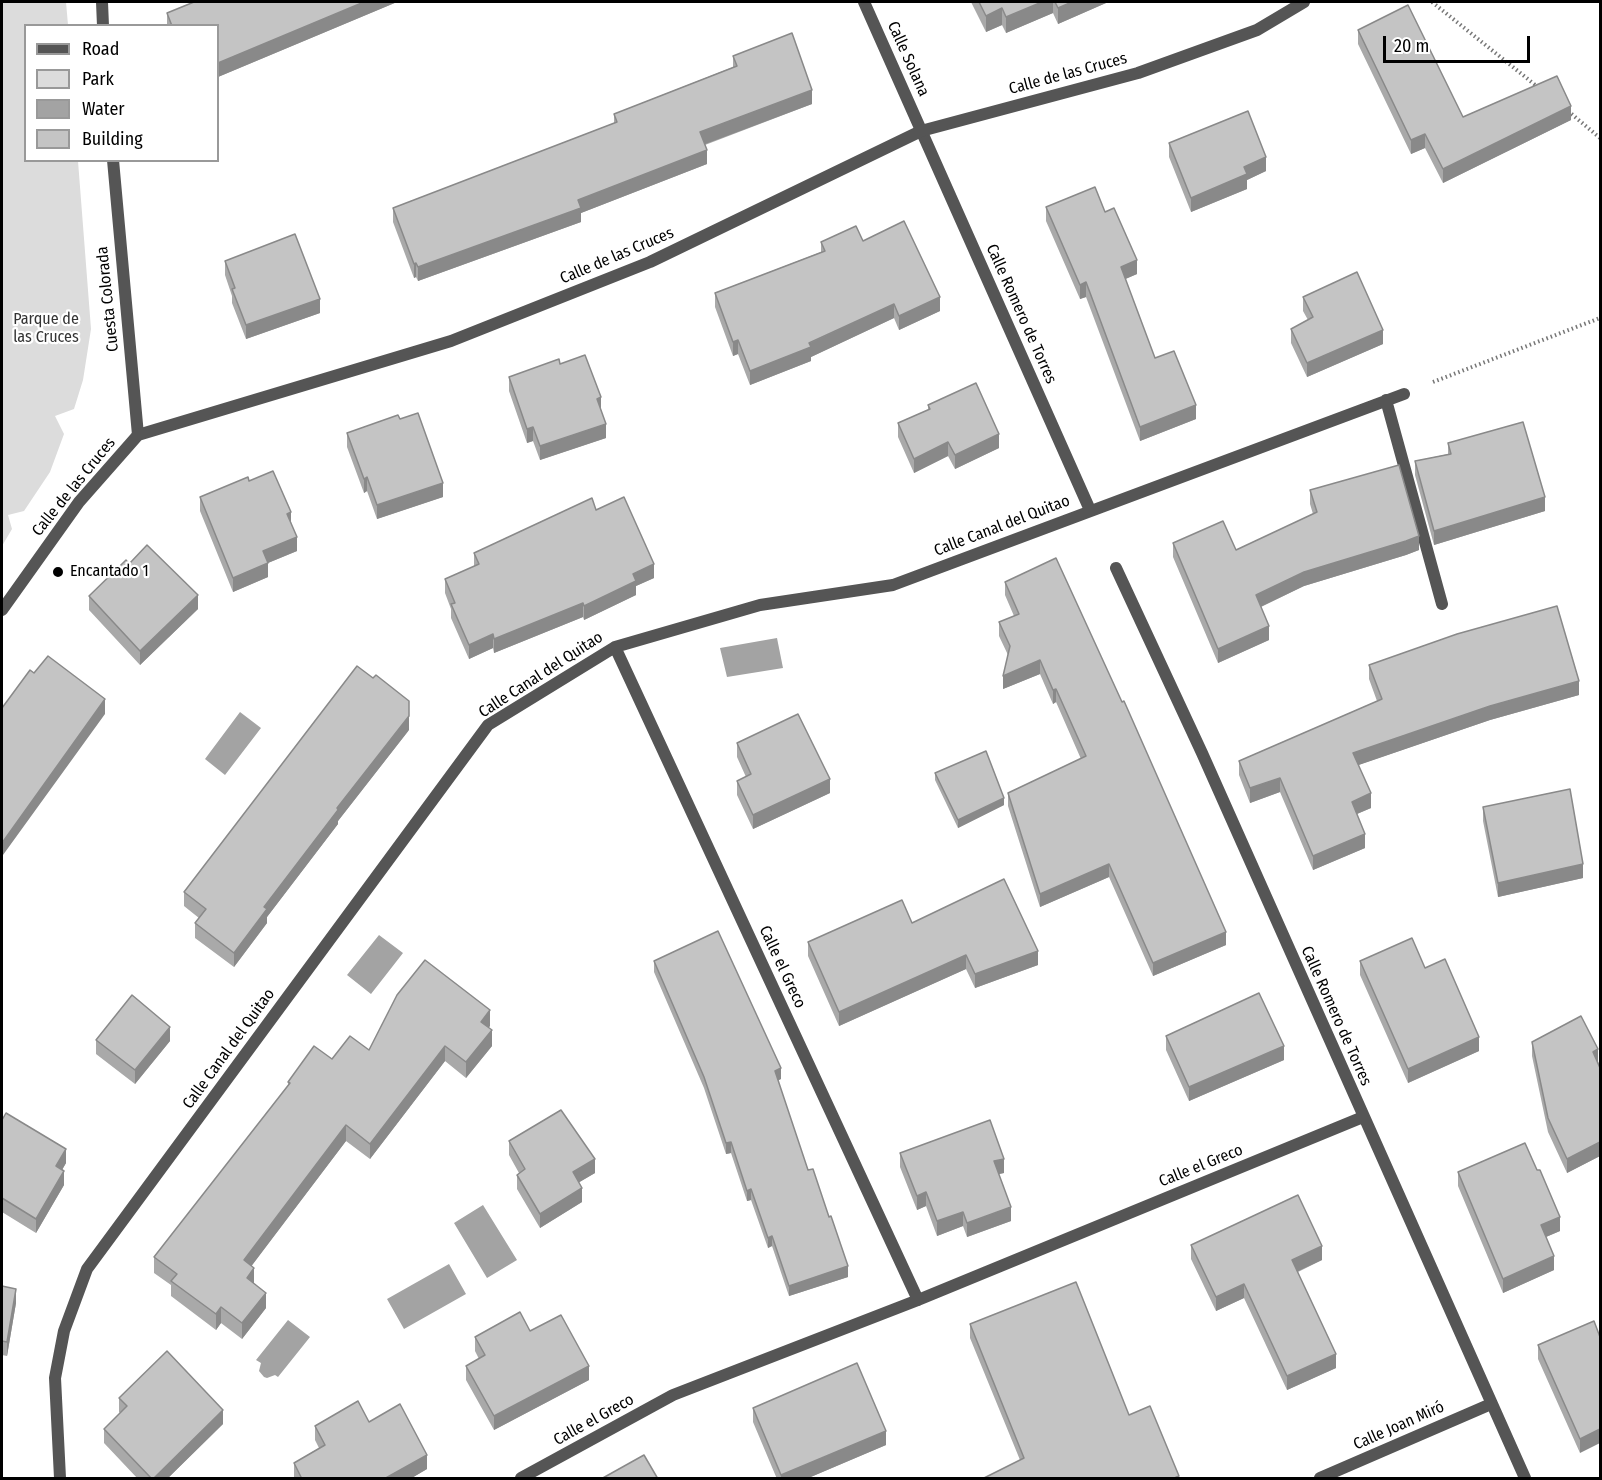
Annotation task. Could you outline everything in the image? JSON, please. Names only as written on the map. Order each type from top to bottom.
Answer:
[{"type":"street","points":[[102,2],[103,24]]},
{"type":"street","name":"Calle Solana","points":[[864,2],[921,131]]},
{"type":"street","name":"Calle de las Cruces","points":[[2,610],[79,502],[138,435],[451,341],[650,262],[921,131],[1138,73],[1257,30],[1304,2]]},
{"type":"street","name":"Calle Romero de Torres","points":[[921,131],[1090,510]]},
{"type":"street","name":"Cuesta Colorada","points":[[112,162],[138,435]]},
{"type":"street","name":"Calle Canal del Quitao","points":[[60,1479],[55,1378],[64,1331],[87,1269],[488,725],[615,647],[760,605],[893,585],[1404,394]]},
{"type":"street","points":[[1386,400],[1442,604]]},
{"type":"street","name":"Calle Romero de Torres","points":[[1116,568],[1207,764],[1525,1479]]},
{"type":"street","name":"Calle el Greco","points":[[615,647],[918,1300]]},
{"type":"street","name":"Calle el Greco","points":[[521,1479],[674,1395],[918,1300],[1363,1117]]},
{"type":"street","name":"Calle Joan Miró","points":[[1320,1479],[1491,1404]]},
{"type":"path","points":[[1432,2],[1547,95]]},
{"type":"path","points":[[1565,109],[1600,138]]},
{"type":"path","points":[[1455,373],[1600,318]]},
{"type":"green space","name":"Parque de las Cruces","points":[[2,2],[66,2],[68,24],[24,24],[24,162],[78,162],[91,329],[83,380],[74,409],[55,416],[64,434],[50,472],[24,511],[8,515],[12,529],[2,546]]},
{"type":"water","points":[[777,638],[783,668],[727,677],[720,648]]},
{"type":"water","points":[[240,712],[261,728],[225,775],[205,759]]},
{"type":"water","points":[[379,935],[403,953],[371,994],[347,975]]},
{"type":"water","points":[[483,1205],[517,1260],[487,1278],[454,1223]]},
{"type":"water","points":[[449,1264],[466,1294],[404,1329],[387,1299]]},
{"type":"water","points":[[288,1320],[310,1337],[278,1377],[275,1375],[264,1377],[259,1371],[261,1363],[256,1360]]},
{"type":"building","points":[[194,2],[364,2],[219,63],[219,24],[171,24],[167,13]]},
{"type":"building","points":[[979,2],[1042,2],[1006,17],[1002,8],[986,16]]},
{"type":"building","points":[[1055,2],[1072,2],[1058,8]]},
{"type":"building","points":[[1408,5],[1463,117],[1557,76],[1571,106],[1443,169],[1425,134],[1411,140],[1358,30]]},
{"type":"building","points":[[792,33],[812,90],[700,132],[707,150],[578,200],[581,208],[418,267],[416,263],[414,264],[393,208],[617,122],[614,114],[737,66],[733,56]]},
{"type":"building","points":[[1248,111],[1266,157],[1244,167],[1247,174],[1191,198],[1169,143]]},
{"type":"building","points":[[1095,187],[1105,212],[1114,208],[1137,260],[1121,267],[1155,358],[1174,351],[1196,405],[1140,427],[1086,282],[1080,285],[1046,207]]},
{"type":"building","points":[[904,221],[940,297],[899,316],[894,304],[809,343],[811,347],[750,371],[738,340],[733,342],[715,293],[825,251],[821,242],[856,226],[863,241]]},
{"type":"building","points":[[295,234],[320,299],[246,325],[232,289],[235,288],[225,261]]},
{"type":"building","points":[[1357,272],[1383,330],[1307,363],[1291,329],[1313,317],[1303,297]]},
{"type":"building","points":[[585,355],[601,397],[597,399],[606,424],[540,446],[533,427],[527,429],[509,377],[559,359],[560,364]]},
{"type":"building","points":[[976,383],[999,434],[955,455],[948,442],[914,459],[898,423],[930,409],[928,405]]},
{"type":"building","points":[[418,413],[443,483],[377,505],[367,477],[364,479],[347,433],[398,415],[400,419]]},
{"type":"building","points":[[1523,422],[1545,497],[1434,531],[1415,461],[1451,454],[1448,443]]},
{"type":"building","points":[[1399,465],[1419,536],[1304,572],[1256,595],[1269,626],[1218,649],[1173,543],[1223,521],[1236,550],[1317,512],[1310,490]]},
{"type":"building","points":[[273,471],[291,512],[287,514],[297,537],[263,551],[268,563],[233,578],[200,497],[248,477],[249,481]]},
{"type":"building","points":[[624,497],[654,564],[633,574],[636,581],[584,606],[583,603],[494,639],[493,634],[469,645],[451,604],[455,603],[445,579],[479,564],[474,553],[592,498],[596,510]]},
{"type":"building","points":[[147,545],[198,595],[140,651],[89,596],[126,560],[129,564]]},
{"type":"building","points":[[1056,558],[1122,702],[1124,701],[1226,932],[1153,963],[1109,864],[1040,894],[1008,793],[1086,756],[1056,689],[1053,690],[1040,660],[1003,676],[1010,646],[999,622],[1019,614],[1005,582]]},
{"type":"building","points":[[1557,606],[1579,681],[1490,706],[1353,753],[1371,793],[1352,802],[1365,834],[1313,856],[1280,778],[1250,788],[1239,761],[1382,699],[1369,665],[1457,634]]},
{"type":"building","points":[[48,656],[105,699],[2,843],[2,708],[30,670],[34,673]]},
{"type":"building","points":[[357,666],[373,678],[376,675],[409,701],[409,716],[337,808],[338,810],[264,907],[267,909],[234,953],[195,923],[206,909],[184,892]]},
{"type":"building","points":[[798,714],[830,779],[753,815],[737,781],[751,774],[737,743]]},
{"type":"building","points":[[986,751],[1004,798],[958,820],[935,773]]},
{"type":"building","points":[[1570,789],[1583,864],[1498,883],[1483,807]]},
{"type":"building","points":[[1004,879],[1038,951],[975,974],[966,955],[839,1012],[808,942],[902,900],[912,923]]},
{"type":"building","points":[[718,931],[781,1068],[775,1071],[808,1170],[813,1169],[848,1266],[789,1286],[772,1236],[768,1238],[751,1189],[747,1191],[731,1142],[726,1143],[704,1077],[654,961]]},
{"type":"building","points":[[1412,938],[1425,968],[1445,959],[1479,1037],[1408,1069],[1360,961]]},
{"type":"building","points":[[425,960],[490,1010],[481,1022],[492,1030],[466,1062],[445,1046],[370,1144],[346,1125],[244,1260],[254,1268],[247,1278],[266,1293],[242,1323],[221,1307],[216,1314],[171,1281],[177,1274],[154,1257],[290,1083],[288,1082],[314,1046],[332,1059],[350,1036],[369,1050],[397,995]]},
{"type":"building","points":[[1259,993],[1284,1046],[1189,1087],[1166,1036]]},
{"type":"building","points":[[132,995],[170,1027],[135,1070],[96,1040]]},
{"type":"building","points":[[1581,1016],[1598,1049],[1593,1052],[1600,1068],[1600,1142],[1567,1159],[1548,1118],[1532,1042]]},
{"type":"building","points":[[561,1110],[595,1159],[573,1172],[582,1188],[540,1214],[517,1175],[525,1169],[509,1141]]},
{"type":"building","points":[[6,1113],[66,1149],[56,1166],[64,1171],[36,1219],[2,1198],[2,1120]]},
{"type":"building","points":[[990,1120],[1004,1159],[994,1161],[1011,1207],[967,1223],[963,1212],[937,1221],[926,1192],[917,1196],[900,1153]]},
{"type":"building","points":[[1525,1143],[1537,1170],[1540,1170],[1560,1217],[1541,1225],[1554,1256],[1503,1279],[1458,1172]]},
{"type":"building","points":[[1298,1195],[1322,1246],[1292,1260],[1336,1354],[1287,1376],[1244,1284],[1216,1297],[1191,1245]]},
{"type":"building","points":[[1076,1282],[1129,1415],[1150,1406],[1179,1476],[1172,1479],[982,1479],[1024,1458],[970,1324]]},
{"type":"building","points":[[2,1286],[16,1289],[7,1342],[2,1341]]},
{"type":"building","points":[[520,1312],[530,1331],[561,1315],[589,1366],[494,1416],[466,1366],[485,1355],[475,1337]]},
{"type":"building","points":[[1594,1321],[1600,1337],[1600,1429],[1580,1439],[1538,1345]]},
{"type":"building","points":[[167,1351],[223,1410],[152,1479],[104,1429],[127,1406],[119,1398]]},
{"type":"building","points":[[857,1363],[886,1431],[781,1475],[753,1408]]},
{"type":"building","points":[[358,1401],[369,1422],[400,1404],[427,1455],[384,1479],[302,1479],[294,1463],[325,1445],[315,1426]]},
{"type":"building","points":[[644,1455],[658,1479],[601,1479]]},
{"type":"place","name":"Encantado 1","points":[[58,572]]}]
